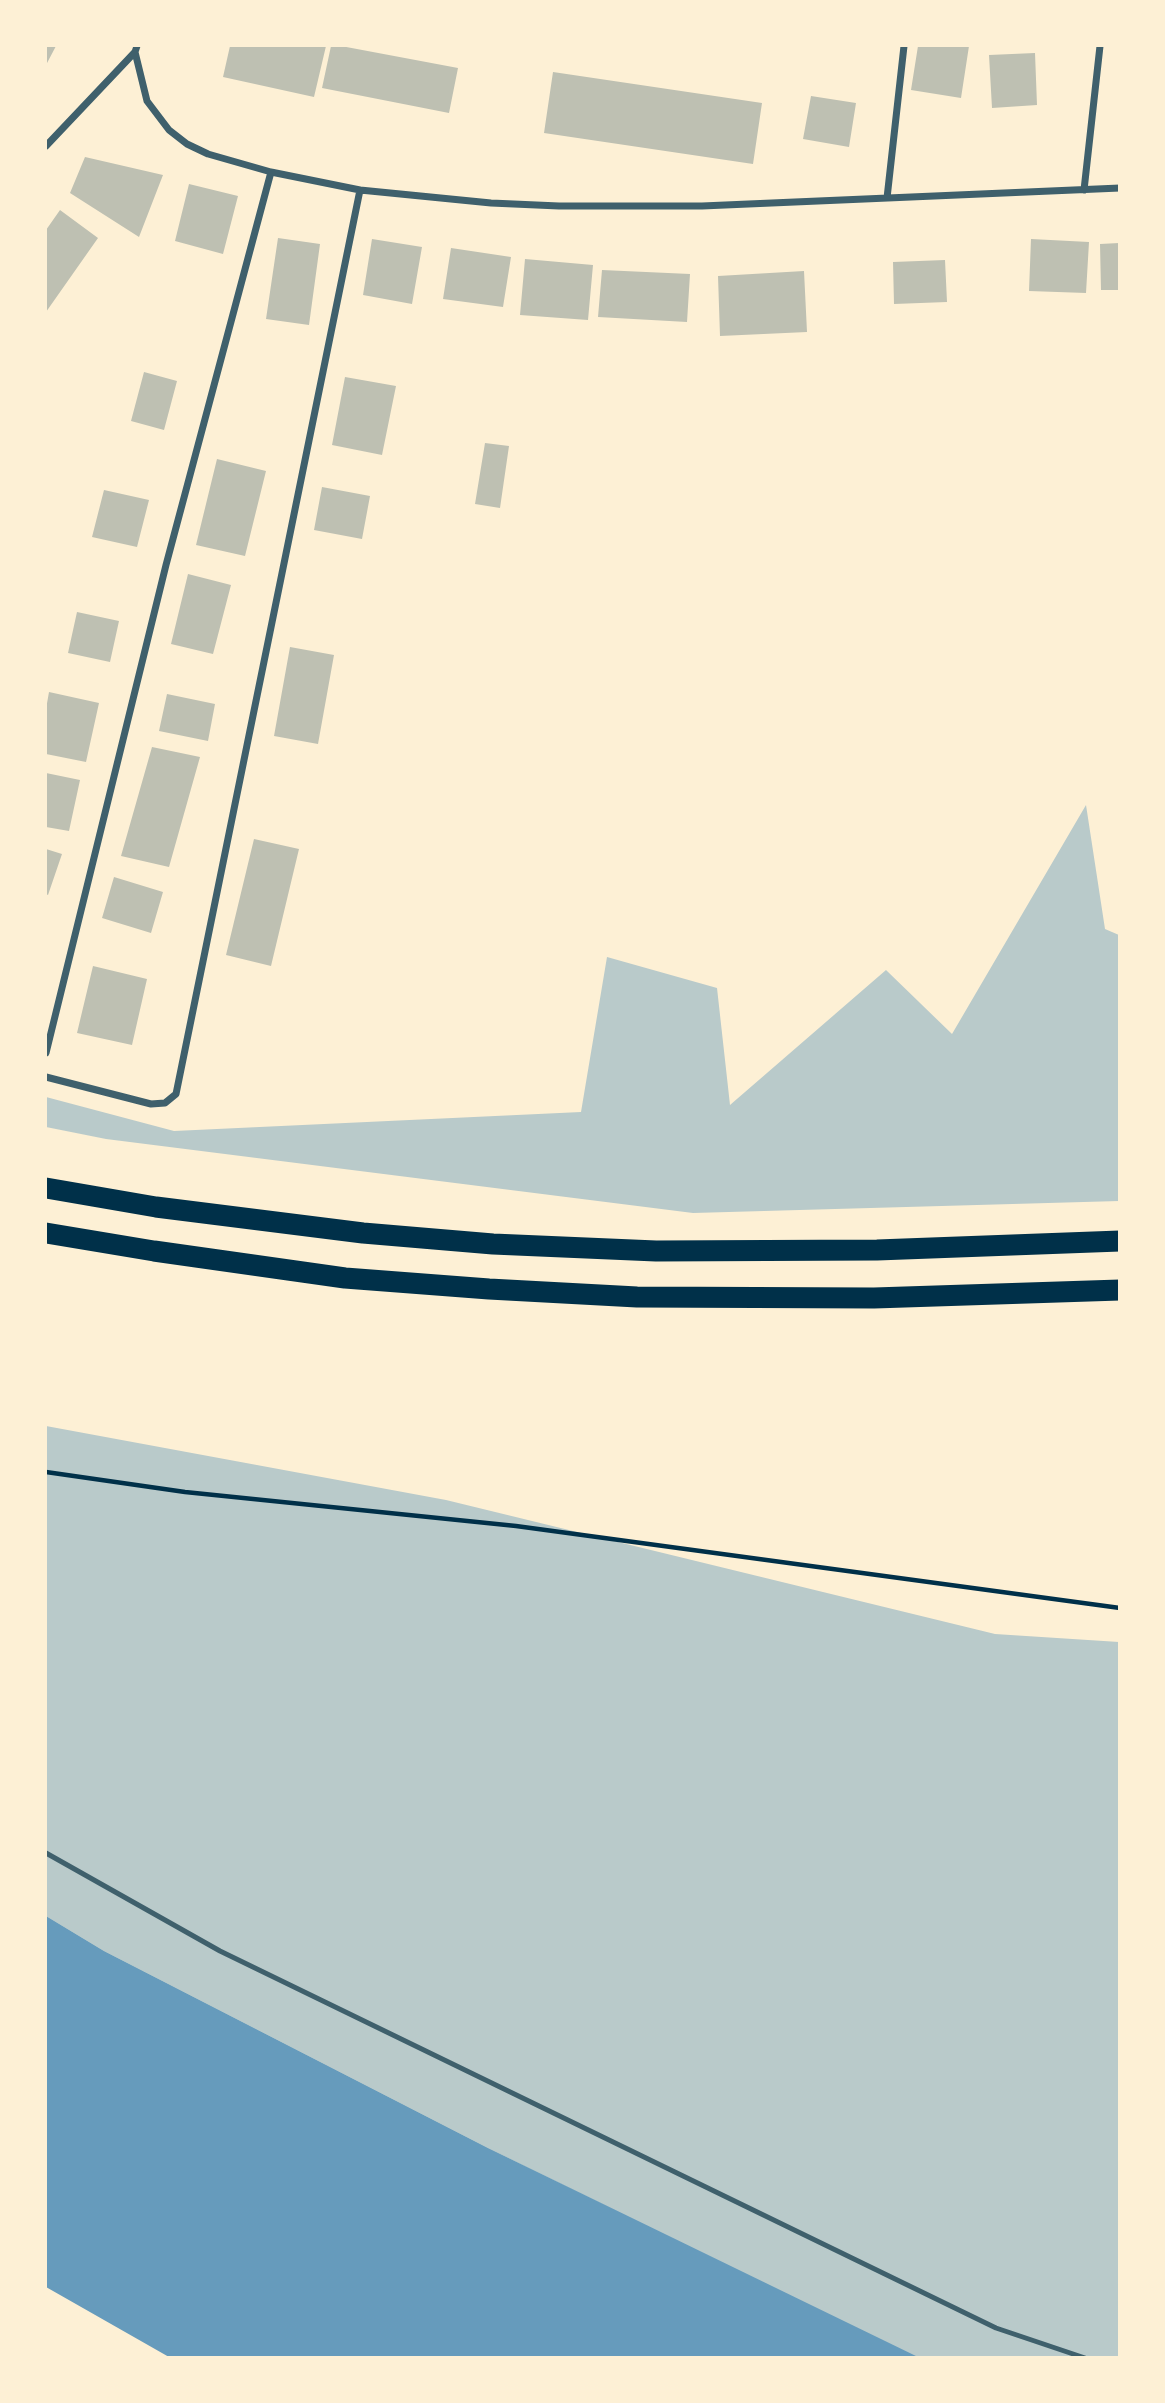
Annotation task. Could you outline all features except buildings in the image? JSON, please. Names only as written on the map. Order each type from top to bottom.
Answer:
[{"type":"highway","points":[[46,1188],[156,1207],[363,1233],[493,1244],[656,1251],[877,1250],[1119,1241]]},
{"type":"highway","points":[[46,1233],[345,1278],[637,1297],[874,1298],[1119,1290]]},
{"type":"street","points":[[887,198],[904,46]]},
{"type":"street","points":[[1084,190],[1100,46]]},
{"type":"street","points":[[136,49],[147,101],[169,130],[187,144],[208,154],[271,172],[360,190],[491,203],[702,206],[1119,188]]},
{"type":"street","points":[[46,146],[136,49]]},
{"type":"street","points":[[46,1053],[166,565],[271,172]]},
{"type":"street","points":[[46,1077],[151,1104],[165,1103],[176,1094],[360,190]]},
{"type":"lane","points":[[46,1853],[220,1951],[996,2328],[1085,2357]]},
{"type":"path","points":[[46,1472],[186,1492],[516,1526],[1119,1608]]},
{"type":"shaded area","points":[[1086,805],[1105,929],[1119,935],[1119,1201],[693,1213],[106,1139],[46,1127],[46,1097],[174,1131],[581,1112],[607,957],[717,988],[730,1105],[886,970],[952,1034]]},
{"type":"shaded area","points":[[46,1426],[446,1500],[995,1634],[1119,1642],[1119,2357],[918,2358],[907,2354],[488,2148],[104,1951],[46,1916]]},
{"type":"water","points":[[46,1916],[104,1951],[488,2148],[918,2357],[169,2357],[46,2287]]}]
